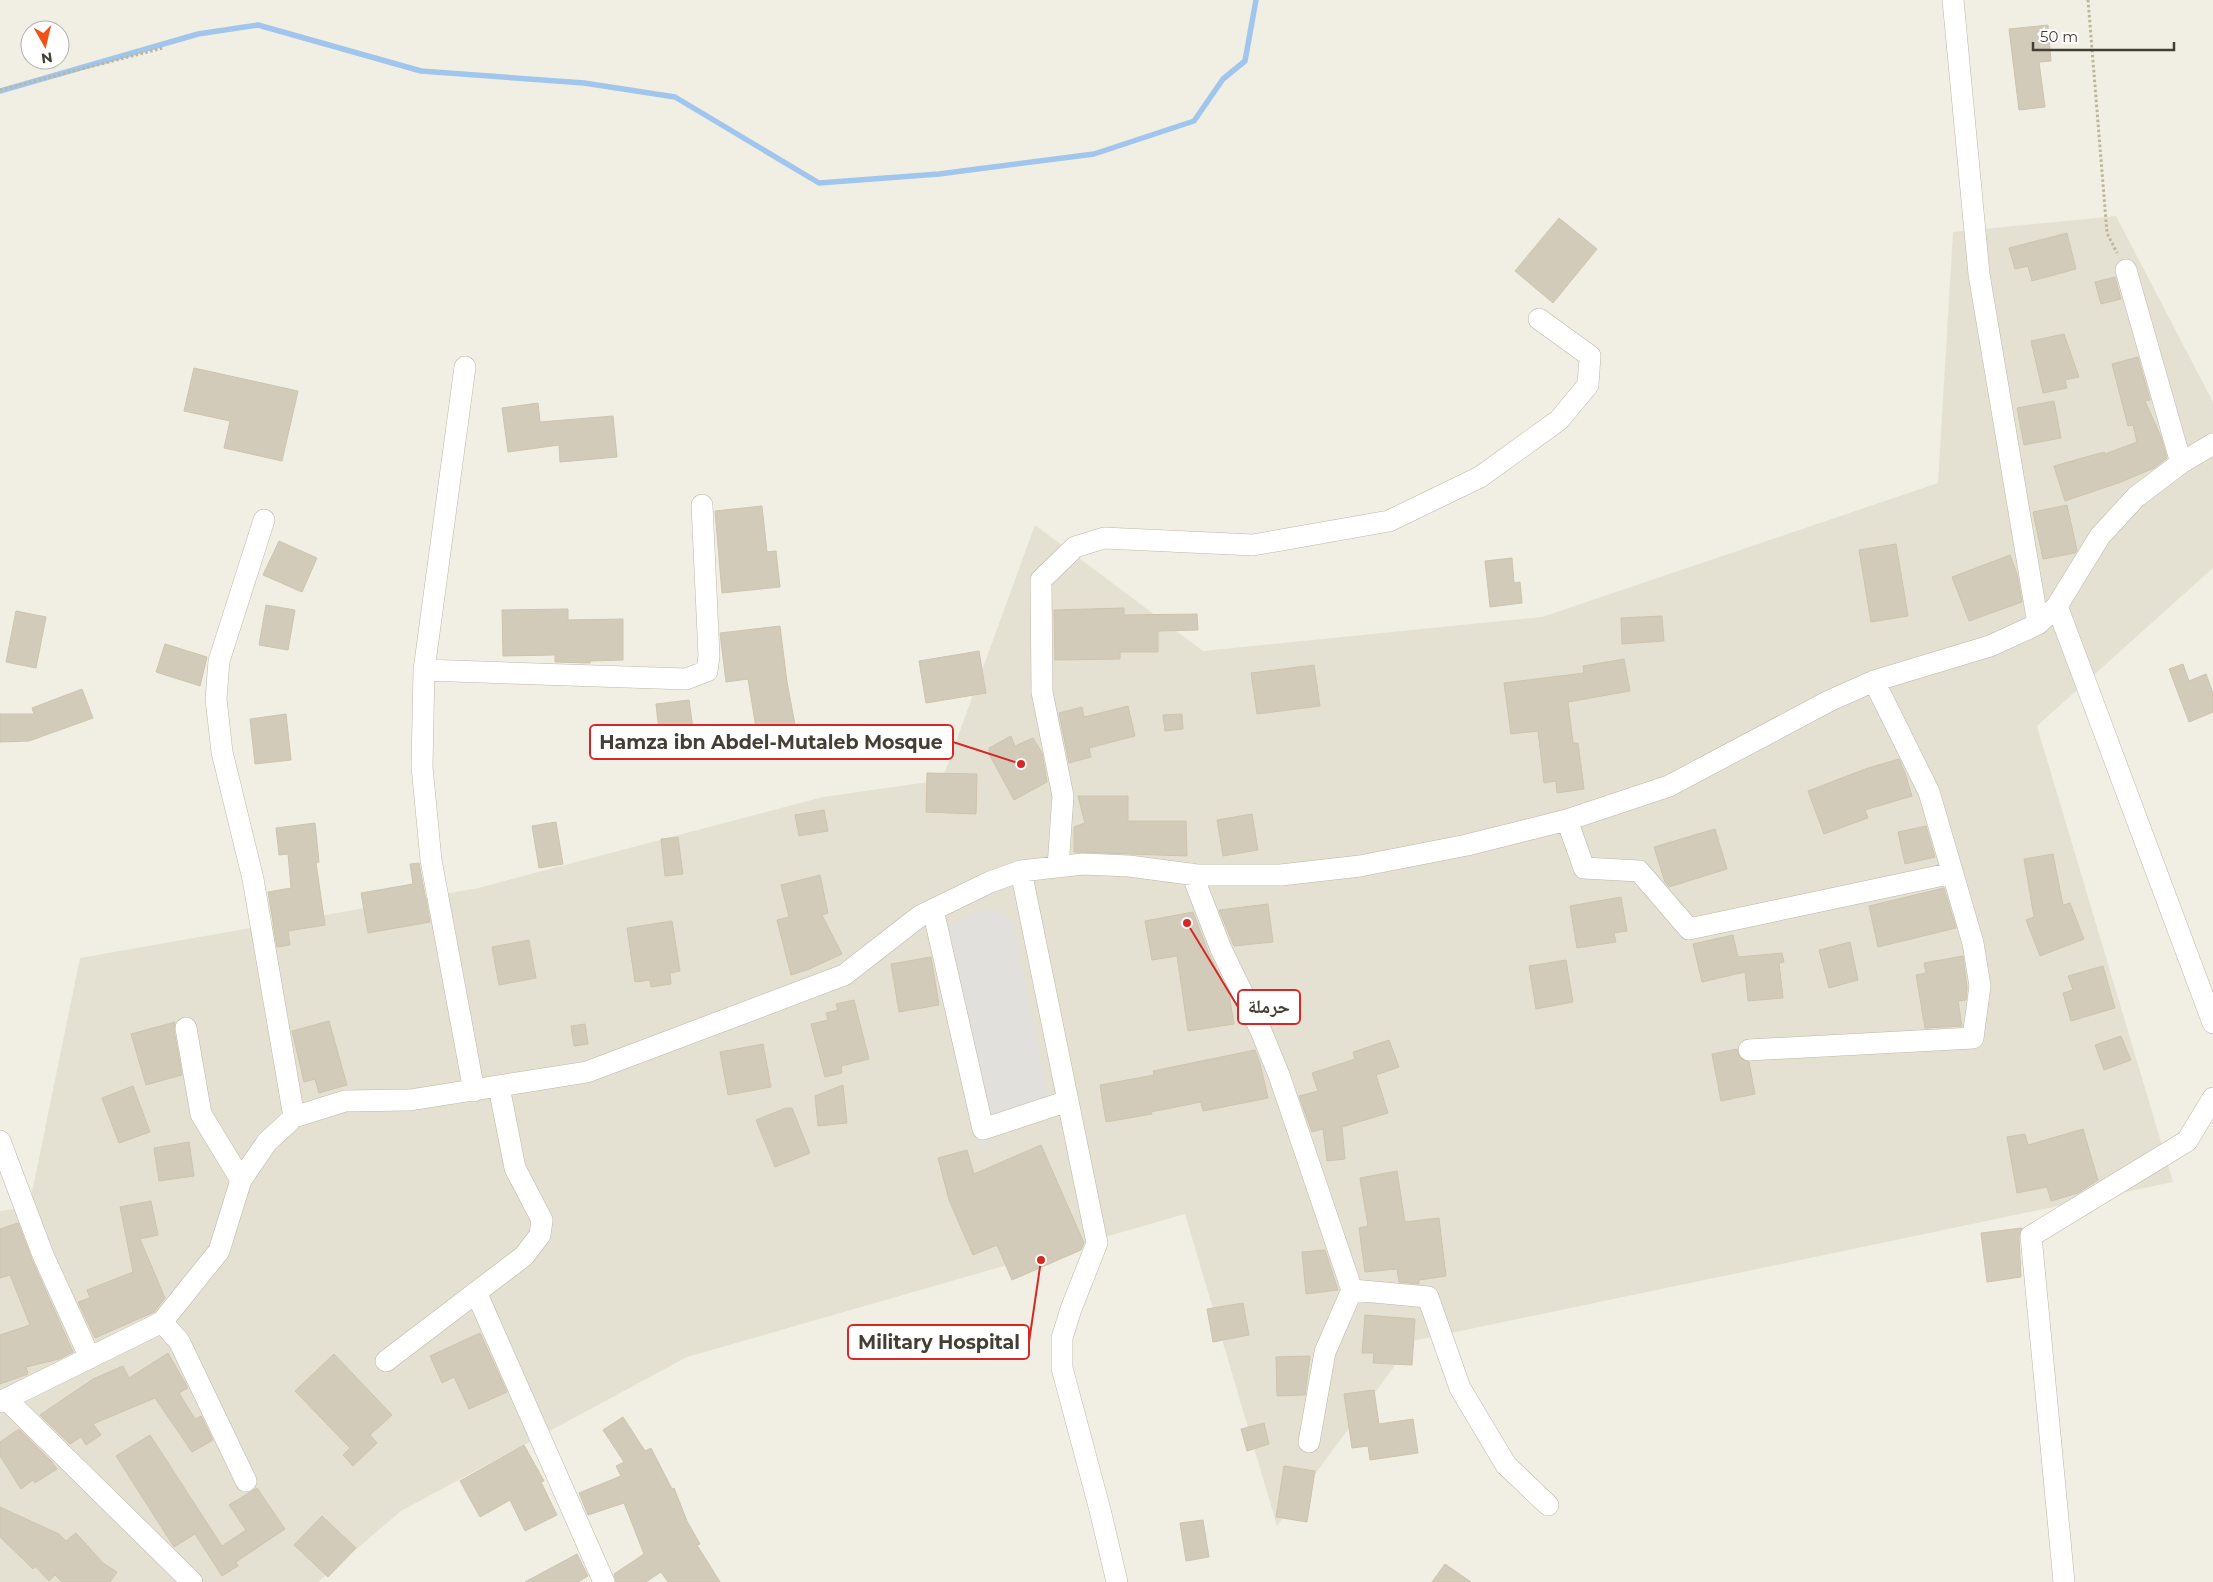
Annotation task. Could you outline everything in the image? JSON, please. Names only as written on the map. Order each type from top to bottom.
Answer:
[{"type":"street","points":[[1953,0],[1979,274],[2038,624]]},
{"type":"street","points":[[2126,270],[2180,463]]},
{"type":"street","points":[[1058,866],[1063,796],[1042,692],[1041,580],[1075,547],[1104,538],[1253,546],[1388,521],[1480,477],[1559,420],[1588,385],[1590,356],[1539,320]]},
{"type":"street","points":[[465,367],[424,670],[422,767],[431,860],[474,1092]]},
{"type":"street","points":[[192,1582],[3,1400],[162,1322],[219,1251],[241,1180],[267,1142],[294,1116],[345,1102],[410,1100],[474,1092],[587,1072],[844,975],[920,916],[990,882],[1021,871],[1084,864],[1129,866],[1192,874],[1281,875],[1360,866],[1468,845],[1567,820],[1669,786],[1829,701],[1874,681],[1990,646],[2038,624],[2058,606],[2100,536],[2136,498],[2180,463],[2213,444]]},
{"type":"street","points":[[424,670],[686,679],[707,671],[709,656],[702,506]]},
{"type":"street","points":[[264,520],[219,661],[216,699],[222,752],[253,879],[294,1116]]},
{"type":"street","points":[[2058,606],[2213,1023]]},
{"type":"street","points":[[1749,1050],[1973,1038],[1980,986],[1973,943],[1929,792],[1874,681]]},
{"type":"street","points":[[1567,820],[1584,868],[1638,871],[1689,929],[1953,873]]},
{"type":"street","points":[[1021,871],[1097,1244],[1071,1309],[1062,1338],[1062,1368],[1117,1582]]},
{"type":"street","points":[[1192,874],[1221,949],[1261,1031],[1279,1075],[1352,1290],[1325,1352],[1309,1442]]},
{"type":"street","points":[[933,910],[983,1129],[1068,1101]]},
{"type":"street","points":[[186,1028],[201,1114],[241,1180]]},
{"type":"street","points":[[386,1361],[524,1256],[540,1235],[542,1220],[515,1168],[498,1088]]},
{"type":"street","points":[[2064,1582],[2031,1236],[2187,1141],[2213,1098]]},
{"type":"street","points":[[0,1141],[43,1255],[90,1358]]},
{"type":"street","points":[[1352,1290],[1428,1297],[1460,1388],[1506,1465],[1548,1505]]},
{"type":"street","points":[[476,1292],[604,1582]]},
{"type":"street","points":[[162,1322],[179,1341],[246,1482]]},
{"type":"path","points":[[2088,0],[2107,233],[2126,270]]},
{"type":"path","points":[[0,90],[163,48]]},
{"type":"shaded area","points":[[2116,216],[2213,402],[2213,568],[2037,726],[2173,1182],[1413,1341],[1277,1526],[1185,1214],[687,1357],[401,1511],[318,1582],[0,1582],[0,1211],[29,1207],[80,958],[478,888],[823,797],[942,780],[1035,525],[1203,651],[1542,617],[1938,483],[1953,232]]},
{"type":"shaded area","points":[[995,909],[1012,919],[1052,1117],[1001,1129],[981,1151],[929,936],[971,913]]},
{"type":"building","points":[[2048,25],[2051,61],[2039,62],[2045,107],[2019,110],[2009,29]]},
{"type":"building","points":[[1559,218],[1597,249],[1553,303],[1515,271]]},
{"type":"building","points":[[2067,233],[2076,269],[2032,281],[2028,266],[2015,269],[2009,248]]},
{"type":"building","points":[[2115,277],[2121,299],[2101,304],[2095,282]]},
{"type":"building","points":[[2064,334],[2079,377],[2065,380],[2067,388],[2043,393],[2031,341]]},
{"type":"building","points":[[2138,357],[2150,400],[2145,401],[2161,437],[2167,458],[2154,468],[2121,482],[2065,501],[2054,466],[2104,452],[2105,454],[2137,442],[2133,425],[2128,426],[2112,364]]},
{"type":"building","points":[[194,368],[298,391],[282,461],[224,448],[230,421],[184,411]]},
{"type":"building","points":[[2054,401],[2061,438],[2024,445],[2017,408]]},
{"type":"building","points":[[538,403],[540,422],[613,416],[617,457],[560,462],[559,445],[508,452],[502,408]]},
{"type":"building","points":[[2067,505],[2077,550],[2075,553],[2043,559],[2033,512]]},
{"type":"building","points":[[762,506],[767,552],[776,551],[780,587],[722,593],[715,511]]},
{"type":"building","points":[[279,541],[317,558],[302,592],[263,575]]},
{"type":"building","points":[[1896,544],[1908,616],[1871,622],[1859,550]]},
{"type":"building","points":[[2010,555],[2017,574],[2022,602],[1969,621],[1952,577]]},
{"type":"building","points":[[1512,558],[1514,583],[1520,582],[1522,603],[1490,607],[1485,561]]},
{"type":"building","points":[[266,605],[295,610],[288,650],[259,645]]},
{"type":"building","points":[[1124,608],[1124,615],[1197,614],[1198,630],[1158,631],[1158,652],[1120,652],[1120,659],[1055,660],[1054,610]]},
{"type":"building","points":[[568,609],[568,620],[623,619],[623,660],[590,661],[590,663],[555,662],[555,655],[503,656],[502,610]]},
{"type":"building","points":[[16,611],[46,617],[36,668],[6,662]]},
{"type":"building","points":[[1662,616],[1664,641],[1622,644],[1621,618]]},
{"type":"building","points":[[780,626],[787,682],[799,746],[760,752],[748,679],[726,682],[720,633]]},
{"type":"building","points":[[165,644],[207,657],[200,686],[156,672]]},
{"type":"building","points":[[979,651],[986,693],[926,703],[919,661]]},
{"type":"building","points":[[1624,659],[1630,691],[1568,702],[1573,743],[1578,743],[1584,789],[1557,793],[1556,781],[1544,783],[1538,731],[1511,734],[1504,683],[1584,673],[1583,666]]},
{"type":"building","points":[[2183,664],[2189,681],[2206,674],[2213,693],[2213,712],[2189,722],[2169,669]]},
{"type":"building","points":[[1314,665],[1320,706],[1257,714],[1251,673]]},
{"type":"building","points":[[82,689],[93,718],[29,741],[0,742],[0,714],[34,714],[32,708]]},
{"type":"building","points":[[689,700],[694,735],[660,740],[656,704]]},
{"type":"building","points":[[1128,706],[1135,736],[1089,748],[1091,757],[1069,763],[1059,713],[1082,707],[1084,717]]},
{"type":"building","points":[[286,714],[291,760],[255,764],[250,719]]},
{"type":"building","points":[[1182,714],[1183,729],[1165,731],[1163,715]]},
{"type":"building","points":[[1011,736],[1015,746],[1033,738],[1042,753],[1047,782],[1014,800],[989,754],[989,748]]},
{"type":"building","points":[[1899,759],[1912,796],[1865,810],[1868,818],[1824,834],[1808,791],[1868,768]]},
{"type":"building","points":[[927,773],[977,774],[976,814],[926,812]]},
{"type":"building","points":[[1078,796],[1128,796],[1128,821],[1186,821],[1187,856],[1074,852],[1074,827],[1085,823]]},
{"type":"building","points":[[824,810],[828,831],[799,836],[795,815]]},
{"type":"building","points":[[1252,814],[1258,850],[1223,856],[1217,820]]},
{"type":"building","points":[[556,822],[563,864],[539,868],[532,826]]},
{"type":"building","points":[[315,823],[319,862],[316,863],[325,925],[288,931],[290,945],[277,947],[268,892],[291,888],[288,854],[279,855],[276,828]]},
{"type":"building","points":[[1926,826],[1935,857],[1905,864],[1898,832]]},
{"type":"building","points":[[1715,829],[1727,869],[1669,887],[1665,882],[1654,847]]},
{"type":"building","points":[[678,837],[683,874],[665,876],[661,839]]},
{"type":"building","points":[[2053,854],[2063,905],[2070,903],[2084,939],[2040,956],[2026,920],[2034,917],[2024,859]]},
{"type":"building","points":[[419,863],[430,922],[368,933],[361,893],[413,884],[410,864]]},
{"type":"building","points":[[820,875],[828,913],[822,915],[842,954],[791,975],[777,920],[789,917],[781,885]]},
{"type":"building","points":[[1944,888],[1956,928],[1878,947],[1869,906]]},
{"type":"building","points":[[1621,897],[1627,931],[1614,933],[1616,942],[1577,948],[1570,906]]},
{"type":"building","points":[[1268,904],[1273,942],[1234,946],[1219,910]]},
{"type":"building","points":[[1193,912],[1209,954],[1229,994],[1234,1024],[1188,1031],[1177,956],[1152,960],[1145,921]]},
{"type":"building","points":[[672,921],[680,971],[670,973],[671,984],[651,987],[650,980],[635,982],[627,928]]},
{"type":"building","points":[[1733,935],[1738,957],[1782,953],[1784,962],[1779,963],[1783,998],[1748,1001],[1745,972],[1702,982],[1693,944]]},
{"type":"building","points":[[529,940],[536,978],[499,985],[492,947]]},
{"type":"building","points":[[1850,942],[1858,980],[1829,988],[1819,950]]},
{"type":"building","points":[[1963,956],[1967,988],[1966,1000],[1958,1001],[1962,1026],[1925,1028],[1916,975],[1926,973],[1924,963]]},
{"type":"building","points":[[931,957],[939,1005],[899,1012],[891,964]]},
{"type":"building","points":[[1566,960],[1573,1002],[1536,1009],[1529,966]]},
{"type":"building","points":[[2103,966],[2115,1008],[2071,1021],[2063,993],[2073,990],[2068,976]]},
{"type":"building","points":[[854,1000],[869,1059],[841,1066],[842,1073],[825,1077],[811,1024],[828,1020],[826,1013],[838,1010],[836,1004]]},
{"type":"building","points":[[329,1021],[347,1085],[319,1093],[315,1079],[304,1082],[292,1031]]},
{"type":"building","points":[[175,1022],[174,1030],[182,1075],[146,1085],[131,1034]]},
{"type":"building","points":[[585,1024],[588,1044],[574,1046],[571,1026]]},
{"type":"building","points":[[2121,1036],[2131,1060],[2104,1070],[2095,1045]]},
{"type":"building","points":[[1389,1040],[1399,1067],[1376,1075],[1388,1113],[1342,1127],[1345,1159],[1327,1161],[1323,1129],[1312,1132],[1299,1096],[1318,1091],[1312,1073],[1355,1059],[1353,1052]]},
{"type":"building","points":[[763,1044],[771,1087],[728,1095],[720,1052]]},
{"type":"building","points":[[1737,1049],[1739,1057],[1749,1062],[1755,1094],[1721,1101],[1712,1054]]},
{"type":"building","points":[[1255,1050],[1268,1098],[1203,1111],[1201,1102],[1151,1112],[1152,1114],[1106,1122],[1100,1085],[1154,1075],[1153,1071]]},
{"type":"building","points":[[843,1085],[847,1123],[818,1126],[815,1096]]},
{"type":"building","points":[[133,1086],[150,1132],[119,1143],[102,1098]]},
{"type":"building","points":[[786,1108],[792,1108],[810,1153],[775,1167],[756,1120]]},
{"type":"building","points":[[2083,1129],[2098,1180],[2078,1193],[2051,1201],[2047,1187],[2017,1193],[2007,1137],[2025,1134],[2028,1145]]},
{"type":"building","points":[[189,1142],[194,1176],[159,1181],[154,1148]]},
{"type":"building","points":[[1041,1145],[1084,1243],[1081,1250],[1012,1280],[997,1245],[973,1255],[949,1200],[938,1158],[967,1150],[974,1174]]},
{"type":"building","points":[[1397,1171],[1405,1222],[1439,1218],[1446,1276],[1419,1280],[1419,1284],[1399,1282],[1397,1269],[1365,1272],[1359,1228],[1368,1226],[1360,1178]]},
{"type":"building","points":[[151,1201],[158,1235],[140,1239],[165,1298],[154,1312],[95,1338],[78,1302],[90,1298],[87,1290],[133,1272],[120,1207]]},
{"type":"building","points":[[18,1223],[32,1260],[73,1352],[59,1359],[26,1367],[28,1374],[0,1384],[0,1335],[30,1325],[10,1275],[0,1278],[0,1229]]},
{"type":"building","points":[[2022,1228],[2019,1237],[2021,1277],[1987,1282],[1981,1233]]},
{"type":"building","points":[[1325,1250],[1338,1290],[1306,1294],[1302,1252]]},
{"type":"building","points":[[1243,1303],[1249,1335],[1213,1342],[1207,1309]]},
{"type":"building","points":[[1365,1315],[1415,1319],[1412,1365],[1373,1363],[1374,1353],[1362,1353]]},
{"type":"building","points":[[480,1333],[507,1392],[469,1409],[454,1377],[442,1383],[430,1356]]},
{"type":"building","points":[[168,1353],[188,1388],[179,1393],[195,1419],[201,1416],[213,1440],[192,1452],[155,1398],[93,1424],[101,1435],[86,1445],[81,1437],[70,1444],[40,1415],[93,1379],[123,1366],[129,1378]]},
{"type":"building","points":[[334,1354],[392,1415],[370,1435],[377,1443],[353,1466],[343,1455],[350,1448],[295,1391]]},
{"type":"building","points":[[1310,1356],[1305,1395],[1277,1396],[1276,1357]]},
{"type":"building","points":[[1374,1390],[1379,1424],[1413,1419],[1418,1453],[1370,1460],[1368,1446],[1352,1448],[1344,1394]]},
{"type":"building","points":[[623,1417],[645,1451],[651,1448],[672,1489],[674,1488],[687,1521],[700,1544],[697,1545],[720,1582],[668,1582],[661,1572],[646,1582],[616,1582],[614,1574],[644,1554],[624,1503],[588,1515],[579,1493],[621,1476],[616,1466],[624,1462],[603,1430]]},
{"type":"building","points":[[1264,1423],[1269,1444],[1247,1451],[1241,1429]]},
{"type":"building","points":[[19,1429],[57,1469],[35,1483],[33,1480],[21,1489],[0,1456],[0,1442]]},
{"type":"building","points":[[150,1435],[222,1546],[246,1530],[229,1505],[257,1488],[285,1529],[236,1562],[238,1566],[222,1576],[195,1534],[174,1547],[116,1456]]},
{"type":"building","points":[[524,1445],[544,1481],[541,1482],[557,1515],[525,1531],[510,1500],[480,1517],[460,1481]]},
{"type":"building","points":[[1284,1466],[1315,1471],[1307,1522],[1276,1517]]},
{"type":"building","points":[[0,1507],[59,1534],[66,1541],[76,1533],[103,1563],[117,1572],[110,1582],[62,1582],[55,1575],[49,1581],[35,1566],[33,1569],[0,1537]]},
{"type":"building","points":[[322,1516],[356,1548],[328,1577],[294,1545]]},
{"type":"building","points":[[1203,1520],[1209,1557],[1186,1561],[1180,1523]]},
{"type":"building","points":[[577,1554],[588,1576],[578,1582],[525,1582]]},
{"type":"building","points":[[1445,1564],[1471,1582],[1432,1582]]},
{"type":"waterway","points":[[0,91],[198,34],[258,25],[421,71],[584,83],[675,97],[819,183],[939,174],[1094,154],[1194,121],[1223,79],[1245,61],[1256,0]]},
{"type":"place","name":"Hamza ibn Abdel-Mutaleb Mosque","points":[[1021,764]]},
{"type":"place","name":"حرملة","points":[[1187,923]]},
{"type":"place","name":"Military Hospital","points":[[1041,1260]]}]
